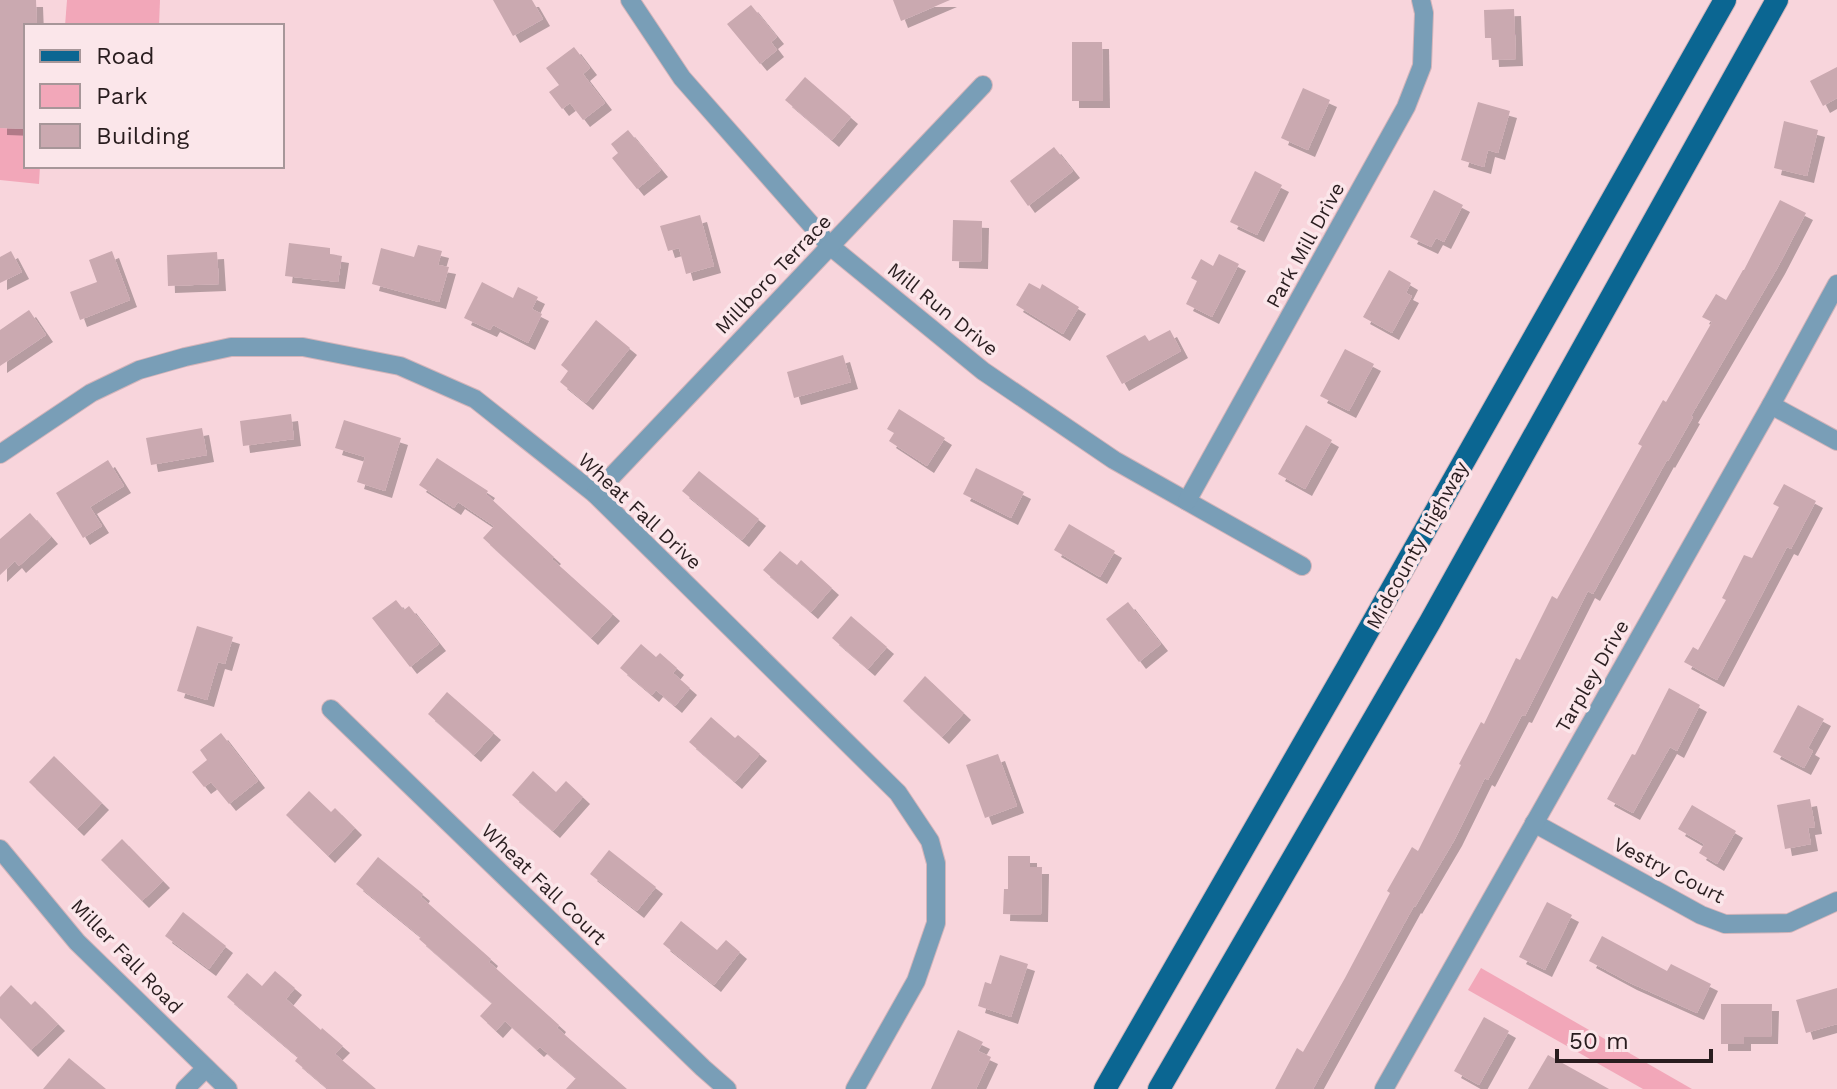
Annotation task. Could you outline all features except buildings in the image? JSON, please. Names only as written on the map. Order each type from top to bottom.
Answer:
[{"type":"main road","points":[[1159,1089],[1430,622],[1777,0]]},
{"type":"main road","points":[[1766,21],[1785,0]]},
{"type":"main road","name":"Midcounty Highway","points":[[1105,1089],[1724,1]]},
{"type":"street","name":"Mill Run Drive","points":[[630,0],[682,78],[830,246],[983,371],[1114,460],[1302,566]]},
{"type":"street","name":"Park Mill Drive","points":[[1187,501],[1406,107],[1422,66],[1424,13],[1421,0]]},
{"type":"street","name":"Millboro Terrace","points":[[595,494],[983,85]]},
{"type":"street","name":"Tarpley Drive","points":[[1384,1089],[1837,284]]},
{"type":"street","name":"Wheat Fall Drive","points":[[0,454],[91,393],[139,370],[231,347],[303,347],[400,366],[475,399],[595,494],[898,793],[930,841],[936,863],[936,923],[916,981],[855,1089]]},
{"type":"street","points":[[1771,405],[1837,441]]},
{"type":"street","name":"Wheat Fall Court","points":[[331,709],[727,1089]]},
{"type":"street","name":"Vestry Court","points":[[1534,823],[1701,915],[1725,924],[1789,923],[1837,901]]},
{"type":"street","name":"Miller Fall Road","points":[[0,849],[77,942],[228,1089]]},
{"type":"street","points":[[185,1089],[206,1068]]},
{"type":"green space","points":[[67,0],[160,0],[159,24],[65,24]]},
{"type":"green space","points":[[0,128],[24,129],[24,168],[40,168],[39,184],[0,180]]},
{"type":"green space","points":[[1481,968],[1692,1089],[1643,1089],[1468,990]]}]
